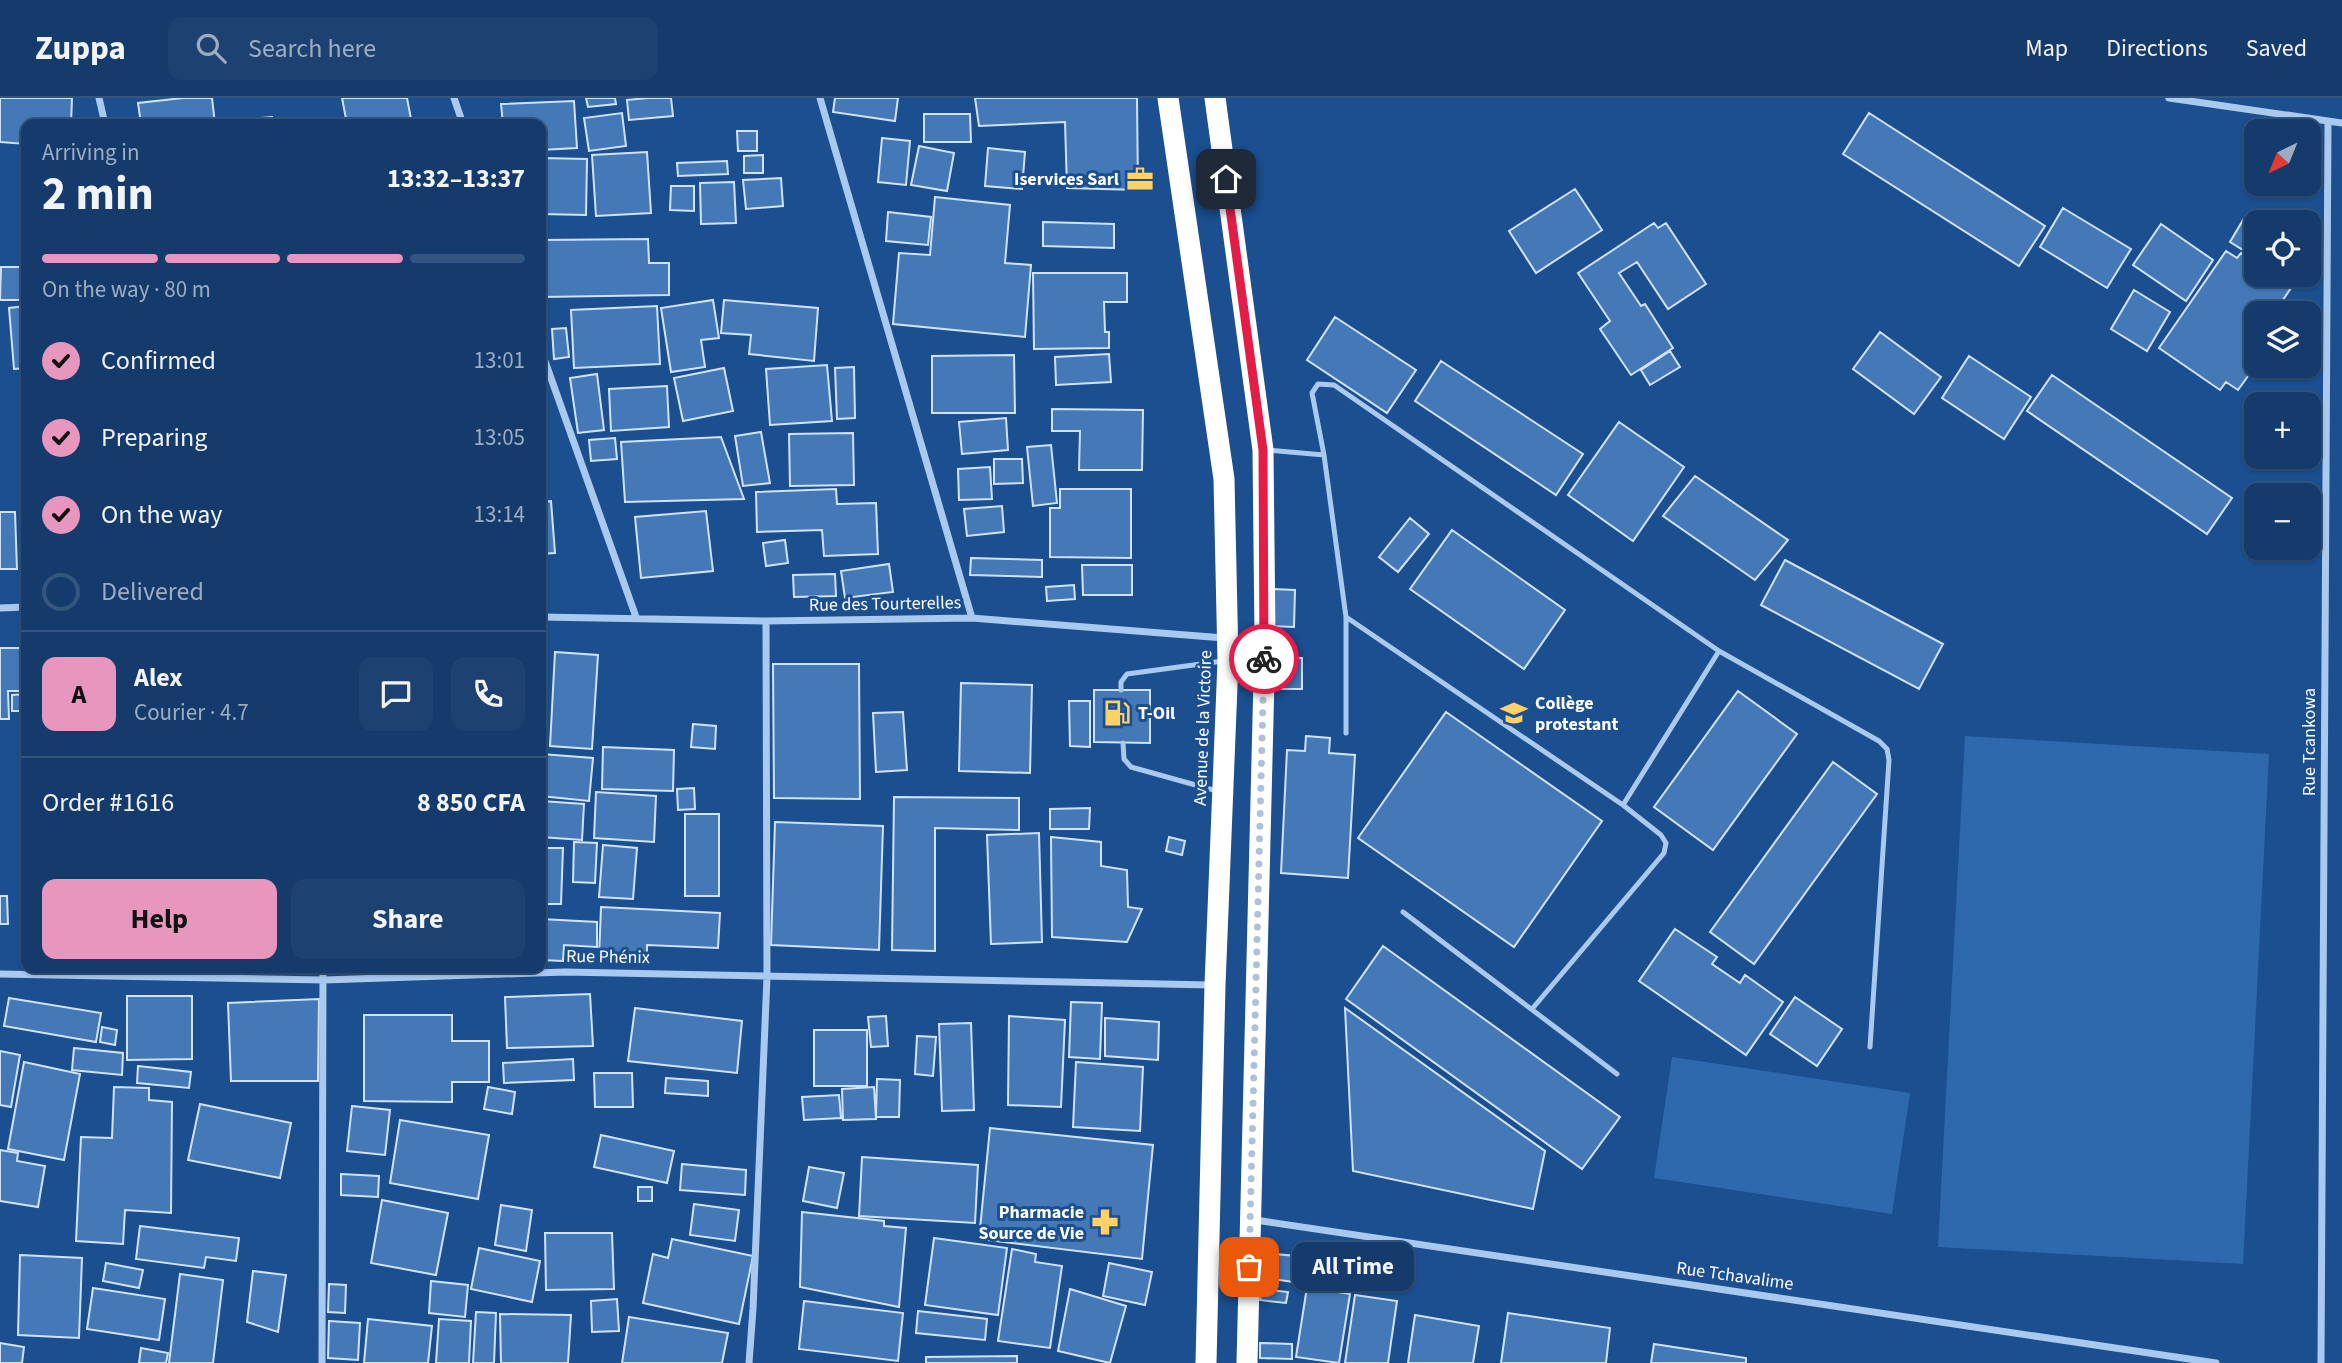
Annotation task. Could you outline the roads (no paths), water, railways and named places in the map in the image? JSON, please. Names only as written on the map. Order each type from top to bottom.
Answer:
[{"type":"highway","name":"Avenue de la Victoire","points":[[1168,98],[1224,479],[1228,661],[1215,985],[1206,1363]]},
{"type":"highway","points":[[1215,98],[1263,450],[1265,638],[1247,1363]]},
{"type":"street","points":[[99,98],[104,119]]},
{"type":"street","points":[[454,98],[461,119]]},
{"type":"street","points":[[820,98],[972,618]]},
{"type":"street","points":[[2169,98],[2342,123]]},
{"type":"street","name":"Rue Tcankowa","points":[[2321,1363],[2328,121]]},
{"type":"street","points":[[546,364],[636,617]]},
{"type":"street","points":[[0,608],[21,607]]},
{"type":"street","name":"Rue des Tourterelles","points":[[546,617],[766,621],[972,618],[1228,638]]},
{"type":"street","points":[[748,1363],[754,1296],[767,977],[766,621]]},
{"type":"street","points":[[321,1363],[323,973]]},
{"type":"street","name":"Rue Phénix","points":[[0,974],[324,980],[535,973]]},
{"type":"street","name":"Rue Phénix","points":[[546,973],[1215,985]]},
{"type":"street","name":"Rue Tchavalime","points":[[1250,1219],[2216,1363]]},
{"type":"lane","points":[[1346,733],[1346,618],[1324,455],[1312,393],[1318,384],[1328,383],[1719,651],[1879,741],[1887,749],[1889,760],[1870,1047]]},
{"type":"lane","points":[[1263,450],[1324,455]]},
{"type":"lane","points":[[1346,618],[1623,806],[1661,835],[1666,843],[1664,853],[1532,1009]]},
{"type":"lane","points":[[1623,806],[1719,651]]},
{"type":"lane","points":[[1121,690],[1122,678],[1127,674],[1228,661]]},
{"type":"lane","points":[[1123,743],[1124,759],[1131,766],[1223,793]]},
{"type":"lane","points":[[1403,912],[1617,1074]]},
{"type":"place","name":"Iservices Sarl","points":[[1140,179]]},
{"type":"place","name":"T-Oil","points":[[1117,713]]},
{"type":"place","name":"Collège protestant","points":[[1514,713]]},
{"type":"place","name":"Pharmacie Source de Vie","points":[[1105,1222]]},
{"type":"place","name":"All Time","points":[[1249,1267]]}]
